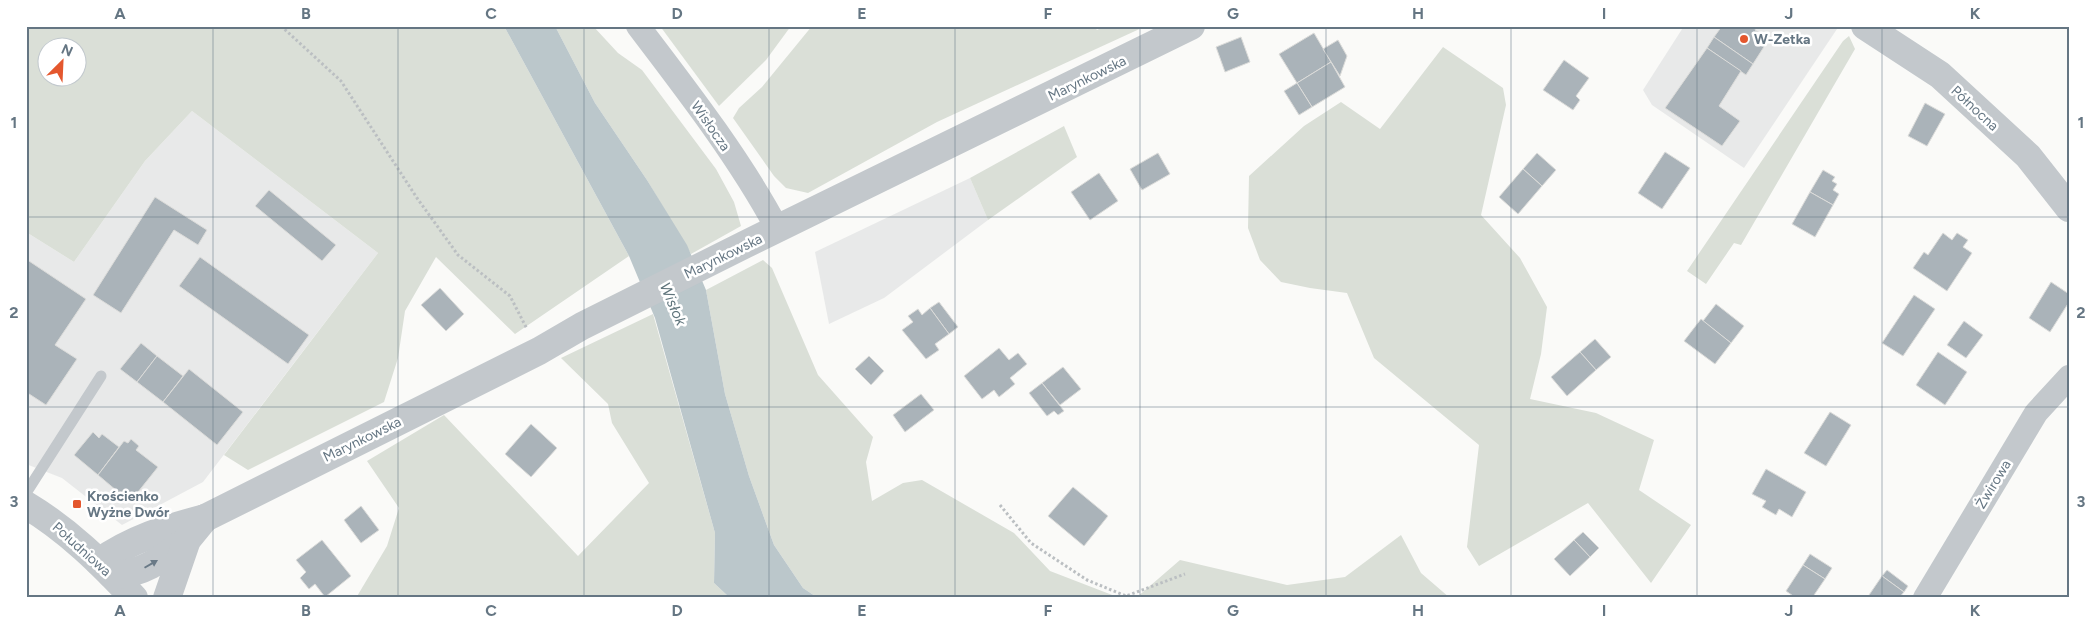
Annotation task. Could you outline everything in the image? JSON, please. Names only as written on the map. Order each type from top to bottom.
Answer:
[{"type":"street","name":"Wisłocza","points":[[638,26],[712,126],[748,179],[778,230]]},
{"type":"street","name":"Marynkowska","points":[[105,568],[121,547],[163,529],[205,518],[539,351],[582,326],[744,245],[1191,26]]},
{"type":"street","name":"Północna","points":[[1865,26],[1940,75],[2028,156],[2069,208]]},
{"type":"street","name":"Żwirowa","points":[[1925,598],[2036,414],[2069,377]]},
{"type":"street","name":"Południowa","points":[[26,505],[58,525],[105,568],[134,598]]},
{"type":"street","name":"Marynkowska","points":[[167,598],[187,540],[205,518]]},
{"type":"street","points":[[105,568],[123,575],[135,572],[171,552],[187,540]]},
{"type":"lane","points":[[26,494],[101,376]]},
{"type":"path","points":[[282,26],[341,81],[417,198],[458,255],[510,296],[539,351]]},
{"type":"path","points":[[1000,505],[1031,543],[1087,580],[1126,596],[1185,574]]},
{"type":"shaded area","points":[[26,26],[504,26],[629,256],[515,334],[436,257],[405,311],[398,358],[384,402],[248,470],[224,455],[378,253],[192,111],[145,161],[74,262],[26,232]]},
{"type":"shaded area","points":[[555,26],[593,26],[618,53],[642,70],[716,169],[734,202],[741,226],[691,254],[647,180],[595,103]]},
{"type":"shaded area","points":[[660,26],[791,26],[766,60],[719,106]]},
{"type":"shaded area","points":[[812,26],[1094,26],[1097,30],[1105,26],[1146,26],[937,122],[808,193],[786,188],[774,176],[733,118],[739,108],[762,87]]},
{"type":"shaded area","points":[[1684,26],[1839,26],[1744,168],[1652,105],[1643,90]]},
{"type":"shaded area","points":[[1849,36],[1855,49],[1741,245],[1734,243],[1706,284],[1687,271],[1843,41]]},
{"type":"shaded area","points":[[1443,47],[1503,88],[1506,105],[1481,215],[1520,258],[1547,307],[1541,354],[1530,399],[1596,413],[1654,440],[1639,490],[1691,525],[1651,583],[1588,503],[1479,566],[1467,547],[1479,445],[1374,358],[1347,293],[1281,282],[1260,260],[1248,228],[1249,176],[1304,126],[1341,102],[1380,129]]},
{"type":"shaded area","points":[[192,111],[378,253],[203,482],[122,525],[62,478],[26,464],[26,232],[74,262],[145,161]]},
{"type":"shaded area","points":[[1064,126],[1077,157],[988,220],[970,178]]},
{"type":"shaded area","points":[[970,178],[988,220],[884,298],[829,324],[815,252]]},
{"type":"shaded area","points":[[763,260],[772,268],[818,375],[873,437],[866,462],[872,501],[903,483],[922,480],[1014,533],[1050,571],[1120,598],[818,598],[803,588],[774,545],[749,476],[725,394],[706,290]]},
{"type":"shaded area","points":[[653,314],[715,533],[714,583],[730,598],[356,598],[387,546],[399,508],[367,461],[444,415],[578,556],[649,483],[612,423],[608,404],[561,358]]},
{"type":"shaded area","points":[[1401,535],[1421,573],[1450,598],[1136,598],[1180,560],[1287,585],[1345,577]]},
{"type":"water","name":"Wisłok","points":[[504,26],[555,26],[595,103],[647,180],[687,245],[706,290],[725,394],[749,476],[774,545],[803,588],[818,598],[730,598],[714,583],[715,533],[655,318],[629,256]]},
{"type":"building","points":[[1722,26],[1757,26],[1755,30],[1769,39],[1753,64],[1714,37]]},
{"type":"building","points":[[1314,33],[1331,62],[1297,83],[1279,54]]},
{"type":"building","points":[[1241,37],[1250,62],[1225,72],[1216,47]]},
{"type":"building","points":[[1714,37],[1753,64],[1746,75],[1707,48]]},
{"type":"building","points":[[1338,40],[1347,56],[1340,76],[1323,49]]},
{"type":"building","points":[[1707,48],[1741,71],[1719,106],[1740,121],[1722,146],[1665,108]]},
{"type":"building","points":[[1564,60],[1589,78],[1576,96],[1580,100],[1573,110],[1543,90]]},
{"type":"building","points":[[1331,62],[1345,87],[1312,107],[1297,83]]},
{"type":"building","points":[[1297,83],[1312,107],[1299,115],[1284,91]]},
{"type":"building","points":[[1925,103],[1945,114],[1927,146],[1908,136]]},
{"type":"building","points":[[1665,152],[1690,168],[1662,209],[1638,193]]},
{"type":"building","points":[[1158,153],[1170,174],[1142,190],[1130,169]]},
{"type":"building","points":[[1537,153],[1556,170],[1542,186],[1523,169]]},
{"type":"building","points":[[1523,169],[1542,186],[1518,214],[1499,197]]},
{"type":"building","points":[[1823,170],[1835,177],[1832,181],[1837,184],[1833,190],[1839,194],[1833,205],[1810,192]]},
{"type":"building","points":[[1099,173],[1118,201],[1090,220],[1071,192]]},
{"type":"building","points":[[269,190],[336,245],[322,261],[255,206]]},
{"type":"building","points":[[1810,192],[1833,205],[1815,237],[1792,224]]},
{"type":"building","points":[[155,197],[207,230],[198,245],[174,230],[121,313],[93,295]]},
{"type":"building","points":[[1943,233],[1952,240],[1957,233],[1968,240],[1963,247],[1972,253],[1947,291],[1913,268],[1924,252],[1928,255]]},
{"type":"building","points":[[200,257],[309,335],[288,364],[179,286]]},
{"type":"building","points":[[26,259],[86,299],[55,345],[77,359],[46,405],[26,392]]},
{"type":"building","points":[[2051,282],[2069,294],[2069,302],[2050,332],[2029,318]]},
{"type":"building","points":[[440,288],[464,314],[446,331],[421,305]]},
{"type":"building","points":[[1914,295],[1935,309],[1903,356],[1882,343]]},
{"type":"building","points":[[939,302],[958,327],[949,334],[930,308]]},
{"type":"building","points":[[1716,304],[1744,326],[1731,343],[1703,321]]},
{"type":"building","points":[[930,308],[949,334],[935,344],[939,350],[926,359],[902,330],[913,322],[908,316],[918,309],[922,315]]},
{"type":"building","points":[[1701,319],[1731,343],[1715,364],[1684,341]]},
{"type":"building","points":[[1964,321],[1983,335],[1966,358],[1947,345]]},
{"type":"building","points":[[1595,339],[1611,357],[1596,370],[1580,352]]},
{"type":"building","points":[[141,343],[157,356],[137,382],[120,369]]},
{"type":"building","points":[[999,348],[1009,360],[1018,353],[1027,364],[1010,378],[1015,384],[999,397],[994,390],[982,399],[964,376]]},
{"type":"building","points":[[1580,352],[1596,370],[1567,396],[1551,377]]},
{"type":"building","points":[[1938,352],[1967,372],[1945,405],[1916,385]]},
{"type":"building","points":[[157,356],[183,376],[163,402],[137,382]]},
{"type":"building","points":[[869,356],[884,371],[871,385],[855,369]]},
{"type":"building","points":[[1063,367],[1081,389],[1060,405],[1042,383]]},
{"type":"building","points":[[189,369],[243,412],[217,445],[163,402]]},
{"type":"building","points":[[1042,383],[1064,411],[1058,415],[1054,411],[1047,416],[1029,393]]},
{"type":"building","points":[[921,394],[934,410],[905,432],[893,415]]},
{"type":"building","points":[[1830,412],[1851,425],[1826,466],[1804,453]]},
{"type":"building","points":[[531,424],[557,448],[531,477],[505,454]]},
{"type":"building","points":[[93,432],[99,438],[102,434],[119,447],[98,475],[74,455]]},
{"type":"building","points":[[131,439],[139,446],[136,450],[158,467],[130,502],[98,475],[124,441],[128,443]]},
{"type":"building","points":[[1766,469],[1806,492],[1792,517],[1779,509],[1776,515],[1762,507],[1766,501],[1752,494]]},
{"type":"building","points":[[1073,487],[1108,516],[1084,546],[1048,516]]},
{"type":"building","points":[[361,506],[379,530],[361,543],[344,520]]},
{"type":"building","points":[[1583,532],[1599,548],[1590,557],[1574,540]]},
{"type":"building","points":[[322,540],[351,576],[325,597],[315,584],[309,589],[300,578],[306,572],[296,560]]},
{"type":"building","points":[[1574,540],[1590,557],[1570,576],[1554,559]]},
{"type":"building","points":[[1810,554],[1832,568],[1825,579],[1803,565]]},
{"type":"building","points":[[1803,565],[1825,579],[1812,598],[1796,598],[1786,591]]},
{"type":"building","points":[[1887,570],[1908,586],[1904,592],[1882,576]]},
{"type":"building","points":[[1882,576],[1904,592],[1899,598],[1867,598]]},
{"type":"place","name":"W-Zetka","points":[[1744,39]]},
{"type":"place","name":"Krościenko Wyżne Dwór","points":[[77,504]]}]
